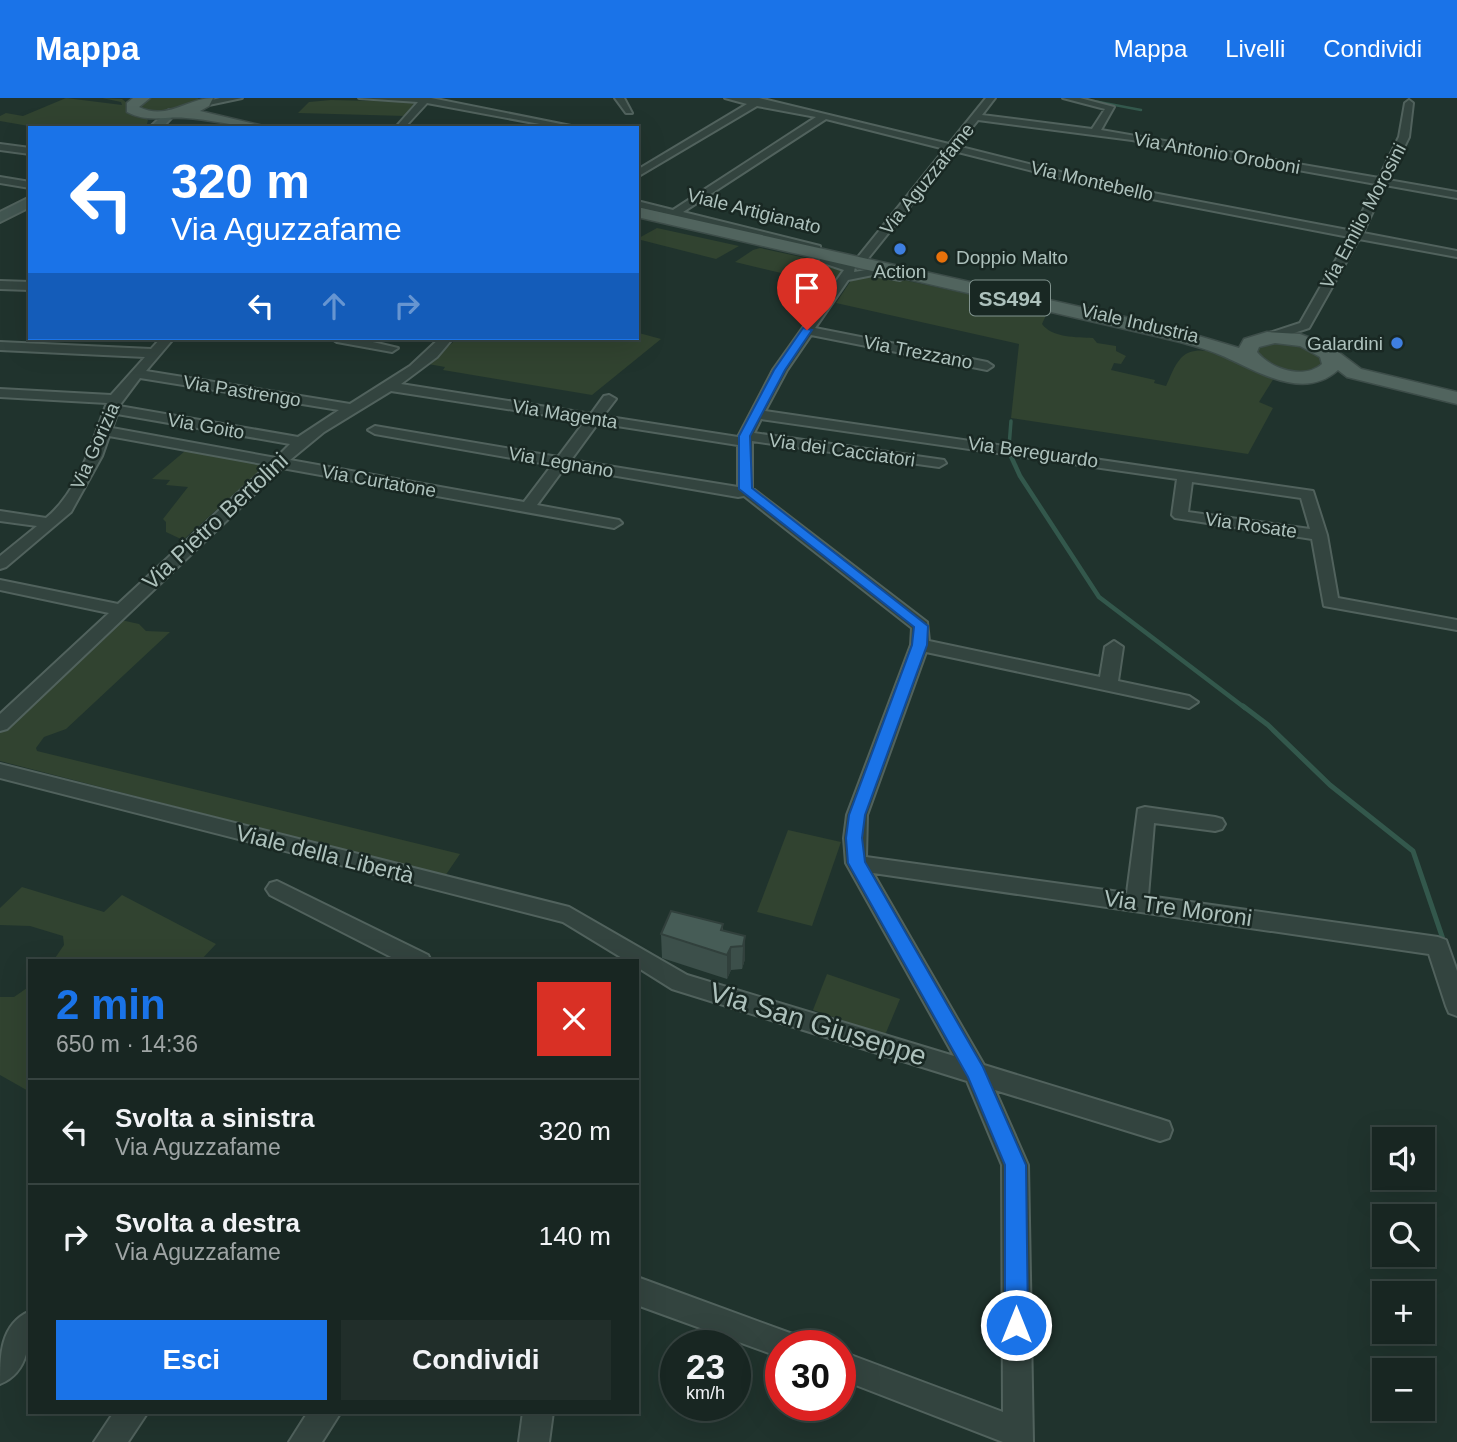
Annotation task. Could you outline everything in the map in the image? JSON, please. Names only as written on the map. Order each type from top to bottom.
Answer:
[{"type":"main road","points":[[135,100],[132,109],[151,123],[206,104],[260,126]]},
{"type":"main road","name":"Viale Artigianato","points":[[639,214],[672,216],[855,267]]},
{"type":"main road","name":"Viale Industria","points":[[855,267],[1165,332],[1259,346],[1278,373],[1383,381]]},
{"type":"main road","name":"Viale Industria","points":[[1165,332],[1221,348],[1296,340],[1325,352],[1354,373],[1457,396]]},
{"type":"main road","points":[[1317,375],[1331,368],[1332,361],[1325,352]]},
{"type":"street","points":[[206,104],[226,98],[233,99]]},
{"type":"street","points":[[206,104],[238,98]]},
{"type":"street","points":[[363,98],[426,99],[567,126]]},
{"type":"street","points":[[619,98],[629,111]]},
{"type":"street","name":"Via Montebello","points":[[729,98],[760,101],[824,116],[1116,189],[1457,254]]},
{"type":"street","name":"Via Aguzzafame","points":[[744,439],[780,370],[807,330],[991,98]]},
{"type":"street","points":[[1066,98],[1111,107],[1095,132]]},
{"type":"street","points":[[401,126],[426,99]]},
{"type":"street","points":[[639,173],[760,101]]},
{"type":"street","name":"Via Emilio Morosini","points":[[1305,325],[1356,235],[1404,137],[1409,103]]},
{"type":"street","points":[[672,216],[824,116]]},
{"type":"street","name":"Via Antonio Oroboni","points":[[977,117],[1095,132],[1457,195]]},
{"type":"street","points":[[0,147],[28,151]]},
{"type":"street","points":[[0,180],[28,185]]},
{"type":"street","points":[[4,213],[28,202]]},
{"type":"street","name":"Viale Artigianato","points":[[639,205],[855,267]]},
{"type":"street","name":"Viale Industria","points":[[855,267],[1213,340]]},
{"type":"street","points":[[0,285],[28,286]]},
{"type":"street","points":[[1259,346],[1305,325],[1325,352]]},
{"type":"street","name":"Via Trezzano","points":[[807,330],[987,366]]},
{"type":"street","name":"Via Gorizia","points":[[0,564],[66,509],[95,456],[113,404],[135,373],[166,340]]},
{"type":"street","points":[[348,340],[392,348]]},
{"type":"street","name":"Via Pietro Bertolini","points":[[0,725],[301,442],[436,352],[445,340]]},
{"type":"street","points":[[0,346],[152,353]]},
{"type":"street","name":"Via Pastrengo","points":[[135,373],[349,408]]},
{"type":"street","name":"Via Magenta","points":[[387,386],[744,439]]},
{"type":"street","name":"Via Goito","points":[[0,393],[113,404],[301,442]]},
{"type":"street","points":[[528,507],[609,399]]},
{"type":"street","name":"Via Bereguardo","points":[[757,414],[1308,494],[1319,535]]},
{"type":"street","name":"Via Legnano","points":[[375,430],[738,493],[746,489]]},
{"type":"street","name":"Via Curtatone","points":[[103,431],[614,523]]},
{"type":"street","points":[[744,439],[746,489],[921,626],[920,645],[857,815],[854,838],[856,863],[976,1073],[1015,1165],[1018,1437],[856,1371]]},
{"type":"street","name":"Via dei Cacciatori","points":[[744,439],[939,463]]},
{"type":"street","name":"Via Rosate","points":[[1185,475],[1180,515],[1319,535]]},
{"type":"street","points":[[0,516],[51,523]]},
{"type":"street","points":[[1319,535],[1330,602],[1457,625]]},
{"type":"street","points":[[0,585],[120,610]]},
{"type":"street","points":[[920,645],[1189,702]]},
{"type":"street","points":[[1108,685],[1114,647]]},
{"type":"street","name":"Viale della Libertà","points":[[0,771],[569,915],[611,936],[633,959]]},
{"type":"street","points":[[1137,901],[1144,814],[1215,824]]},
{"type":"street","name":"Via Tre Moroni","points":[[856,863],[1438,946],[1457,1006]]},
{"type":"street","points":[[277,889],[416,959]]},
{"type":"street","name":"Via San Giuseppe","points":[[639,964],[680,982],[1160,1129]]},
{"type":"street","points":[[639,1292],[765,1338]]},
{"type":"street","points":[[0,1370],[28,1328]]},
{"type":"street","points":[[109,1442],[131,1414]]},
{"type":"street","points":[[304,1442],[325,1414]]},
{"type":"street","points":[[534,1442],[538,1414]]},
{"type":"green space","points":[[66,98],[122,105],[121,102],[102,98],[122,99],[148,120],[146,126],[29,126],[0,121],[0,116],[6,113],[23,116]]},
{"type":"green space","points":[[150,98],[200,100],[171,112],[154,112],[139,108],[143,101]]},
{"type":"green space","points":[[309,102],[415,102],[405,116],[298,113]]},
{"type":"green space","points":[[657,228],[739,246],[716,259],[639,238]]},
{"type":"green space","points":[[760,248],[838,265],[844,270],[832,285],[735,262]]},
{"type":"green space","points":[[876,274],[1042,310],[1047,313],[1042,324],[1052,332],[1093,338],[1097,343],[1116,346],[1116,351],[1126,356],[1121,364],[1114,363],[1111,370],[1155,380],[1154,383],[1166,386],[1178,361],[1190,352],[1201,350],[1226,356],[1274,378],[1259,402],[1273,408],[1248,454],[1011,418],[1019,344],[836,303],[852,279]]},
{"type":"green space","points":[[639,333],[661,339],[592,395],[443,370],[445,367],[428,364],[456,340],[639,340]]},
{"type":"green space","points":[[1267,342],[1301,345],[1320,356],[1321,365],[1298,372],[1267,363],[1260,360],[1256,348]]},
{"type":"green space","points":[[185,451],[266,465],[183,540],[166,532],[166,522],[163,519],[188,487],[166,485],[170,480],[152,479]]},
{"type":"green space","points":[[121,620],[139,624],[146,631],[170,632],[66,729],[44,737],[36,748],[37,751],[460,854],[445,876],[0,761],[0,733]]},
{"type":"green space","points":[[788,830],[841,842],[812,926],[757,912]]},
{"type":"green space","points":[[22,887],[104,912],[122,895],[216,944],[202,959],[54,959],[64,945],[63,936],[30,926],[0,925],[0,908]]},
{"type":"green space","points":[[827,974],[900,999],[885,1035],[813,1010]]},
{"type":"green space","points":[[28,987],[28,1091],[0,1075],[0,997],[14,997]]},
{"type":"building","points":[[671,911],[723,924],[721,930],[745,936],[743,946],[731,947],[727,955],[661,934]]},
{"type":"waterway","points":[[1078,98],[1141,110]]},
{"type":"waterway","points":[[1009,447],[1011,421]]},
{"type":"waterway","points":[[1009,452],[1020,476],[1099,597],[1245,708]]},
{"type":"waterway","points":[[1243,706],[1268,725],[1330,785],[1413,851],[1445,945]]},
{"type":"place","name":"Action","points":[[900,249]]},
{"type":"place","name":"Doppio Malto","points":[[942,257]]},
{"type":"place","name":"Galardini","points":[[1397,343]]},
{"type":"route","points":[[807,330],[780,370],[745,436],[746,489],[921,626],[920,645],[857,815],[854,838],[856,863],[976,1073],[1015,1165],[1016,1325]]}]
